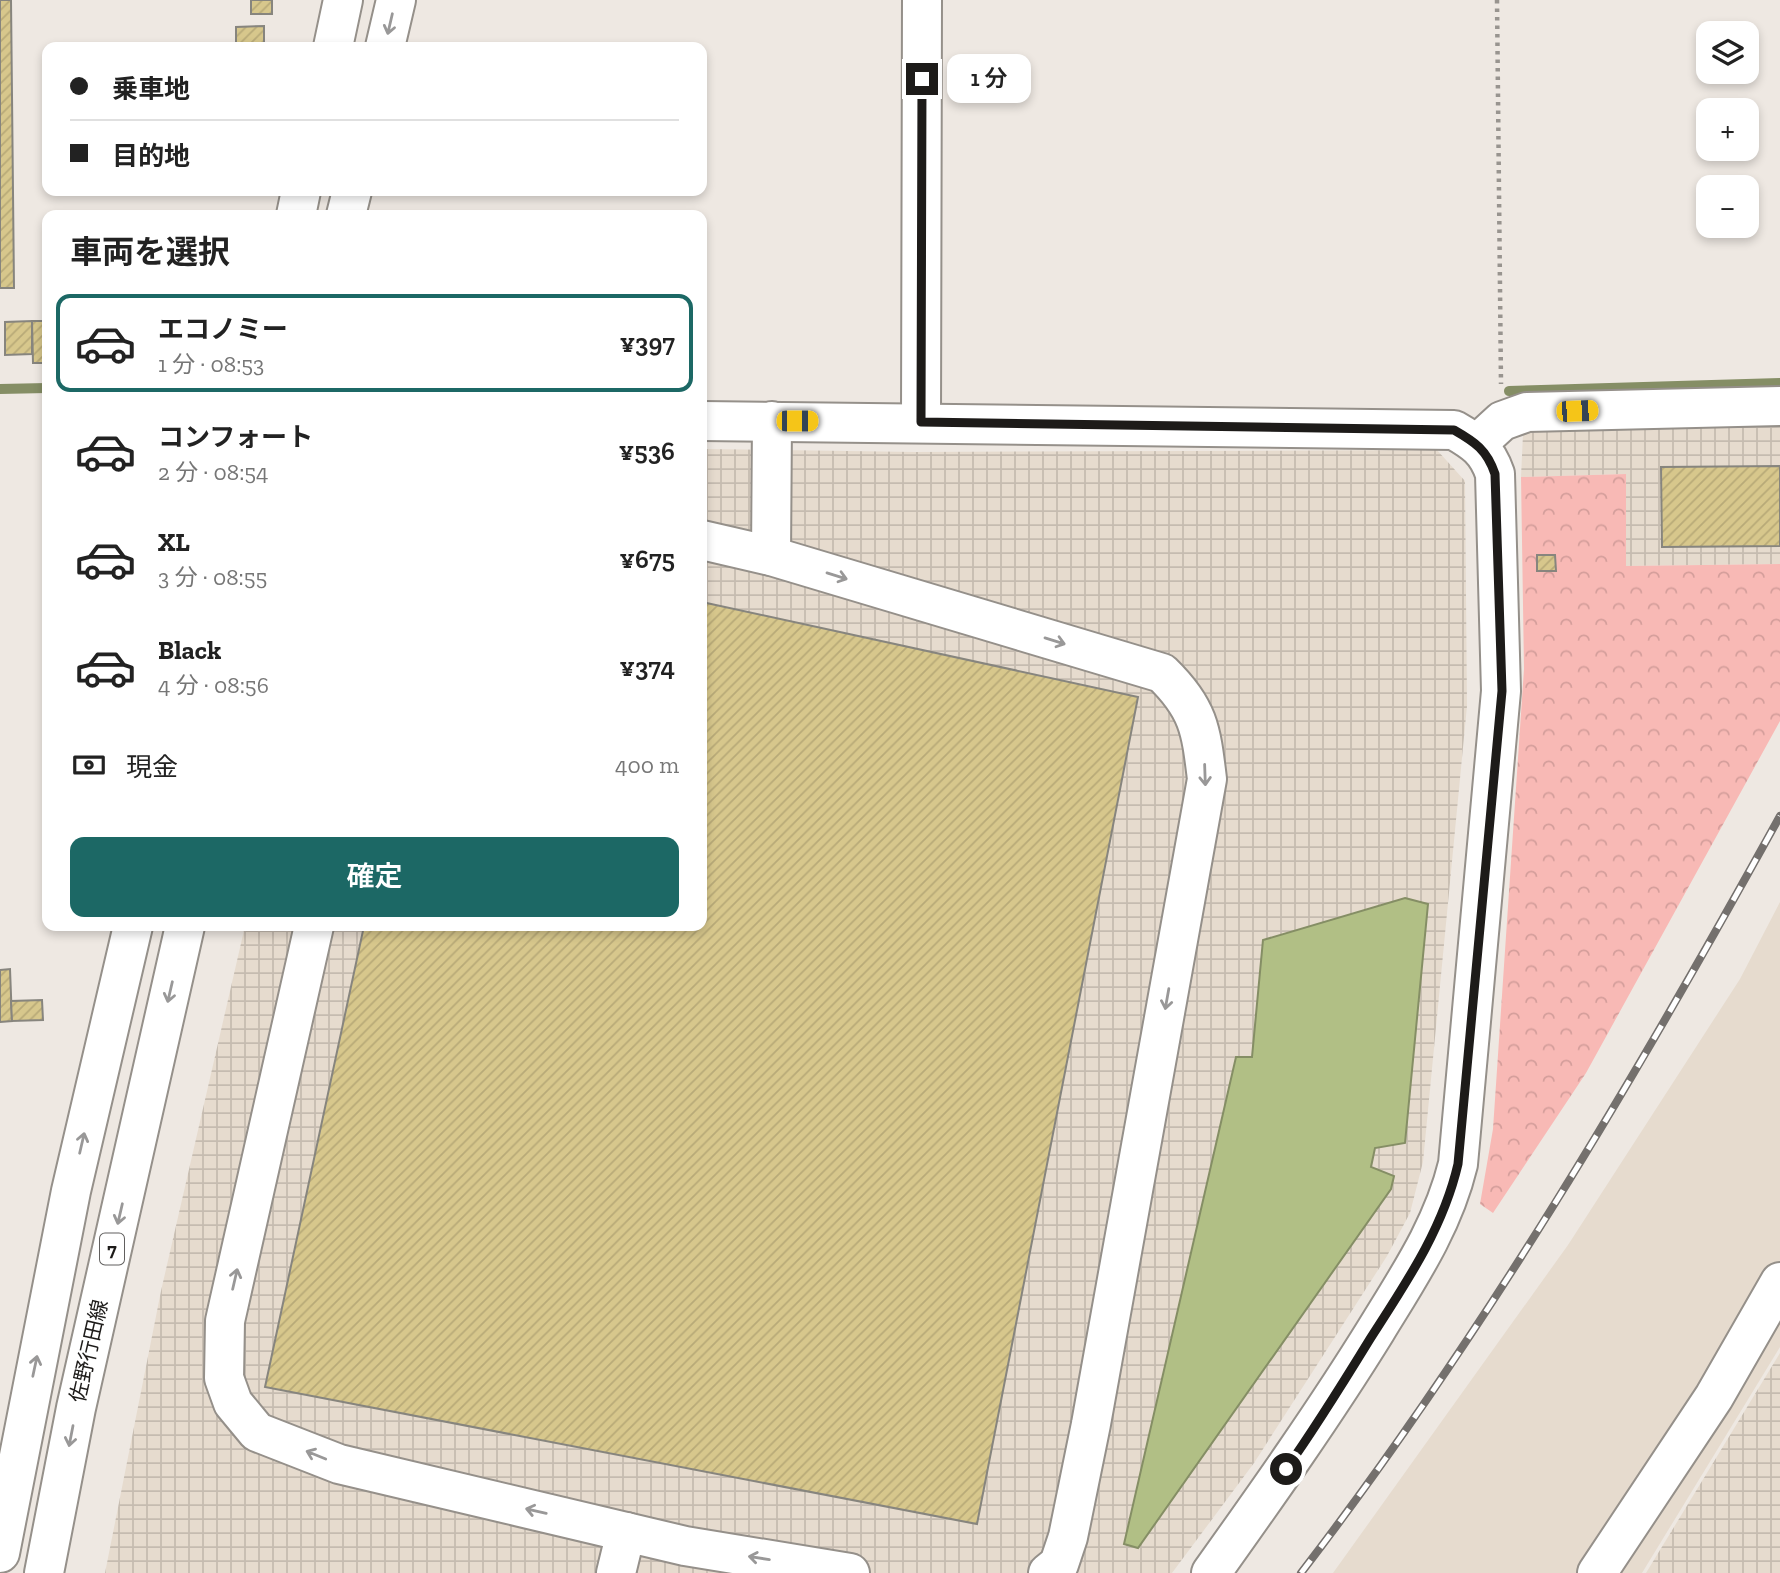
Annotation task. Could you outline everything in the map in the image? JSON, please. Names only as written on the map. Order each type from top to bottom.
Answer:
[{"type":"street","points":[[334,42],[343,0]]},
{"type":"street","points":[[386,42],[396,0]]},
{"type":"street","points":[[921,422],[922,0]]},
{"type":"street","points":[[707,421],[1490,432],[1527,412],[1780,406]]},
{"type":"street","points":[[771,556],[772,421]]},
{"type":"street","points":[[1211,1573],[1329,1405],[1420,1259],[1443,1217],[1458,1164],[1502,691],[1495,474],[1488,455],[1490,432]]},
{"type":"street","points":[[707,541],[771,556],[1163,673],[1185,695],[1201,730],[1207,779],[1096,1397],[1068,1537],[1059,1564],[1048,1573]]},
{"type":"street","points":[[0,1553],[71,1191],[132,931]]},
{"type":"street","name":"佐野行田線","points":[[44,1573],[76,1408],[184,931]]},
{"type":"street","points":[[313,931],[226,1321],[224,1378],[233,1403],[257,1432],[339,1464],[685,1546],[850,1573]]},
{"type":"street","points":[[1597,1573],[1714,1397],[1780,1282]]},
{"type":"street","points":[[616,1573],[625,1532]]},
{"type":"path","points":[[1490,432],[1497,0]]},
{"type":"shaded area","points":[[1780,421],[1780,564],[1626,566],[1626,474],[1521,477],[1523,434],[1546,422]]},
{"type":"shaded area","points":[[707,449],[915,452],[1437,450],[1465,481],[1467,706],[1423,1162],[1410,1213],[1387,1256],[1254,1463],[1172,1573],[105,1573],[161,1291],[244,931],[707,931]]},
{"type":"shaded area","points":[[1405,898],[1428,904],[1405,1143],[1375,1148],[1371,1167],[1394,1176],[1391,1189],[1138,1548],[1124,1544],[1236,1057],[1252,1057],[1263,940]]},
{"type":"shaded area","points":[[1780,902],[1780,1347],[1642,1573],[1333,1573],[1568,1245],[1740,979]]},
{"type":"shaded area","points":[[1780,1353],[1780,1573],[1646,1573]]},
{"type":"green space","points":[[1626,474],[1626,566],[1780,564],[1780,721],[1586,1073],[1493,1213],[1480,1204],[1493,1129],[1524,669],[1521,477]]},
{"type":"building","points":[[0,0],[11,0],[14,288],[0,288]]},
{"type":"building","points":[[251,0],[272,0],[272,14],[251,14]]},
{"type":"building","points":[[264,26],[264,42],[236,42],[236,27]]},
{"type":"building","points":[[32,321],[42,321],[42,363],[33,363]]},
{"type":"building","points":[[32,321],[32,354],[5,355],[5,322]]},
{"type":"building","points":[[1780,466],[1780,546],[1662,547],[1661,467]]},
{"type":"building","points":[[1537,555],[1555,555],[1556,571],[1537,571]]},
{"type":"building","points":[[707,603],[1138,697],[977,1524],[265,1387],[363,931],[707,931]]},
{"type":"building","points":[[10,969],[12,1021],[0,1022],[0,970]]},
{"type":"building","points":[[42,1000],[43,1020],[12,1021],[11,1001]]},
{"type":"waterway","points":[[1509,391],[1780,383]]},
{"type":"waterway","points":[[0,389],[42,388]]},
{"type":"railway","points":[[1301,1573],[1432,1391],[1555,1204],[1670,1011],[1780,816]]},
{"type":"route","points":[[922,79],[921,422],[1454,430],[1478,443],[1488,455],[1495,474],[1502,691],[1458,1164],[1443,1217],[1420,1259],[1286,1469]]}]
